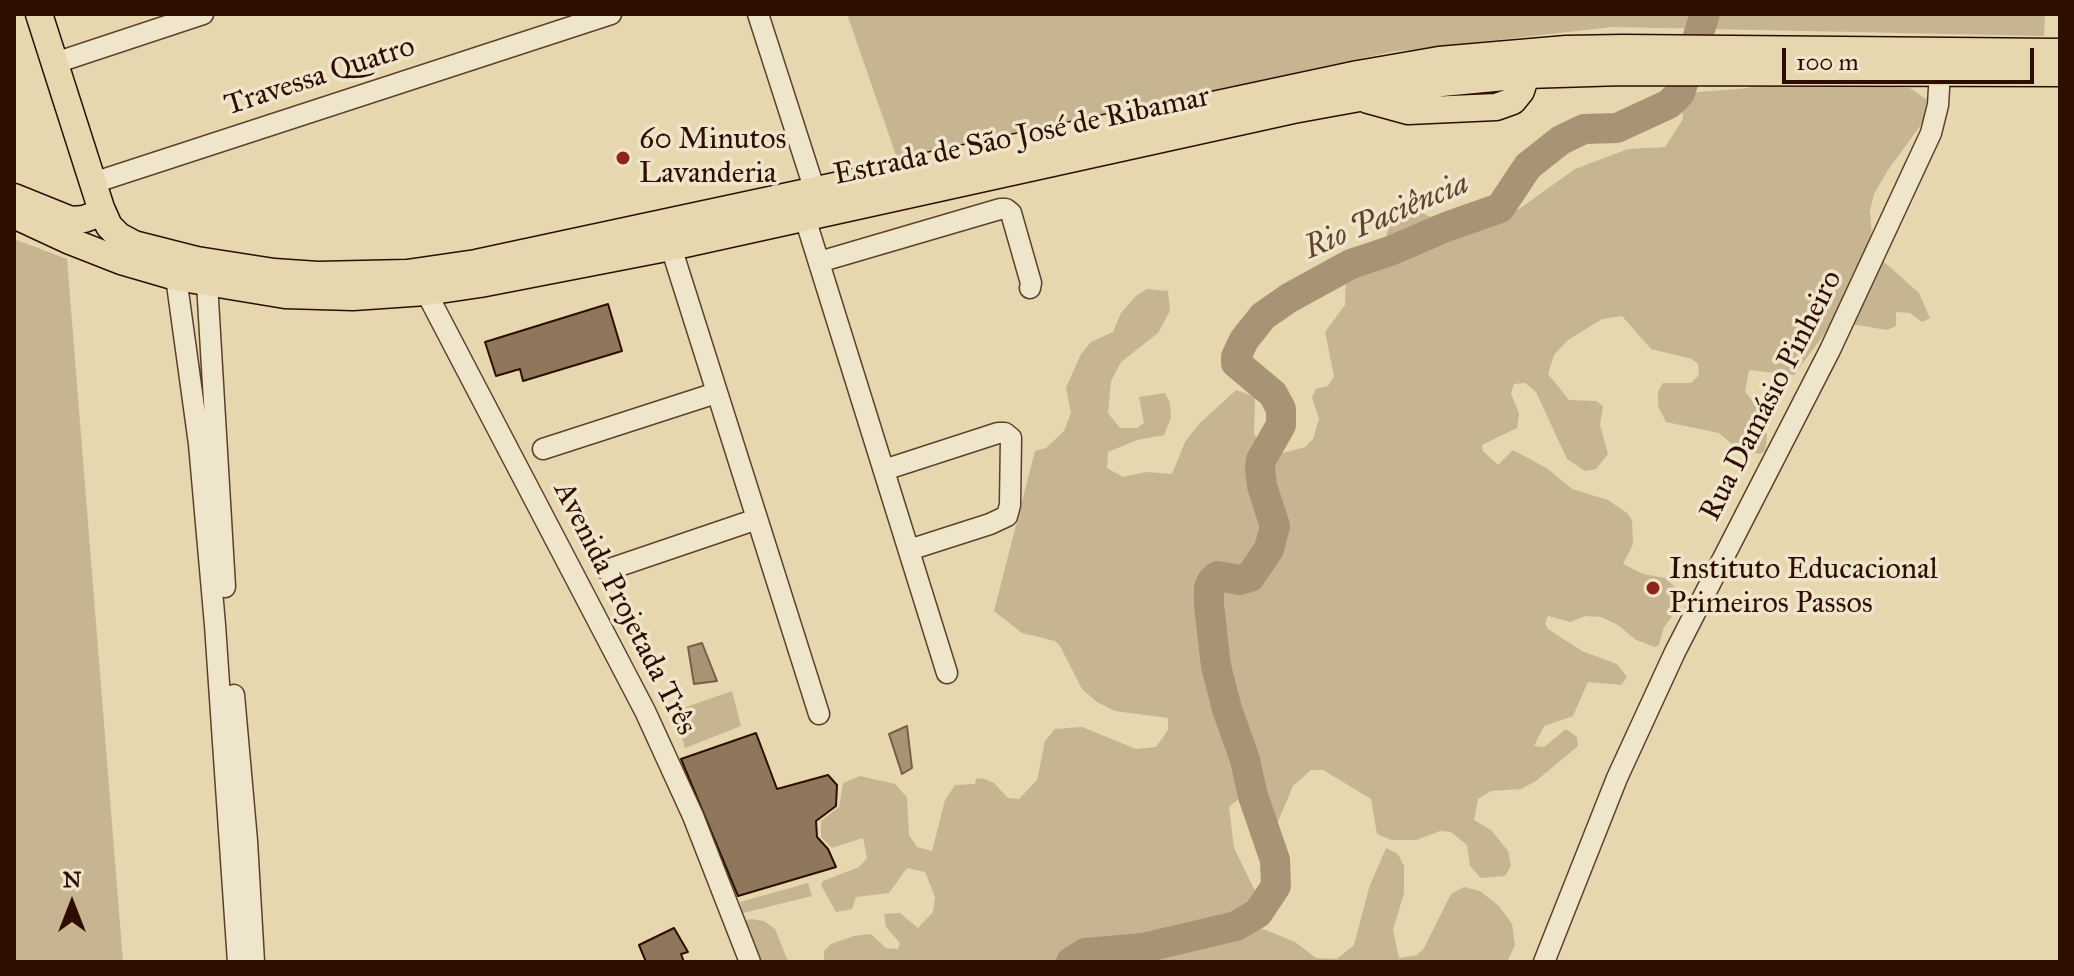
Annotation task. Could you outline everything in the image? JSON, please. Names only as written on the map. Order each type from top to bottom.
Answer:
[{"type":"main road","name":"Estrada de São José de Ribamar","points":[[39,14],[101,208],[109,226],[119,236],[134,244],[197,260],[274,272],[364,275],[407,273],[476,263],[1358,74],[1439,60],[1521,64],[2060,52]]},
{"type":"main road","name":"Estrada de São José de Ribamar","points":[[1714,60],[1940,72],[2060,73]]},
{"type":"main road","name":"Estrada de São José de Ribamar","points":[[14,215],[96,251],[176,277],[207,283],[250,291],[319,297],[426,292],[671,247],[1361,97],[1408,111],[1496,107],[1518,96],[1521,64]]},
{"type":"main road","points":[[14,197],[71,220],[95,215],[101,208]]},
{"type":"street","points":[[55,63],[203,14]]},
{"type":"street","name":"Travessa Quatro","points":[[93,183],[611,14]]},
{"type":"street","points":[[758,14],[815,191]]},
{"type":"street","name":"Rua Damásio Pinheiro","points":[[1544,962],[1617,778],[1675,652],[1830,350],[1931,133],[1938,105],[1940,72]]},
{"type":"street","points":[[819,262],[1006,209],[1011,213],[1030,288]]},
{"type":"street","points":[[805,218],[947,673]]},
{"type":"street","points":[[671,247],[819,714]]},
{"type":"street","points":[[176,277],[207,444]]},
{"type":"street","points":[[207,283],[207,444],[236,808],[254,962]]},
{"type":"street","name":"Avenida Projetada Três","points":[[426,292],[652,725],[693,816],[750,962]]},
{"type":"street","points":[[543,449],[716,393]]},
{"type":"street","points":[[884,470],[998,433],[1005,433],[1011,438],[1010,505],[1007,516],[909,550]]},
{"type":"street","points":[[607,570],[757,519]]},
{"type":"street","points":[[236,808],[238,962]]},
{"type":"shaded area","points":[[847,14],[2045,14],[2044,36],[1612,27],[1391,52],[897,158]]},
{"type":"shaded area","points":[[1773,79],[1797,87],[1824,82],[1888,83],[1892,87],[1910,88],[1927,100],[1923,122],[1888,170],[1874,194],[1870,211],[1873,252],[1919,293],[1930,318],[1922,322],[1910,313],[1896,312],[1896,326],[1887,330],[1834,321],[1794,375],[1749,370],[1745,392],[1758,406],[1767,436],[1765,451],[1760,454],[1739,450],[1719,433],[1666,422],[1658,406],[1658,392],[1663,383],[1691,383],[1699,375],[1698,364],[1692,359],[1651,349],[1622,316],[1602,319],[1568,340],[1554,355],[1548,374],[1569,400],[1596,401],[1603,406],[1600,425],[1608,454],[1596,469],[1585,471],[1567,459],[1536,392],[1525,383],[1514,384],[1511,394],[1519,413],[1517,428],[1482,445],[1483,451],[1498,465],[1513,450],[1548,469],[1572,489],[1608,500],[1627,513],[1632,520],[1633,544],[1623,564],[1643,574],[1665,578],[1675,587],[1682,603],[1664,627],[1659,645],[1655,647],[1636,640],[1618,625],[1601,617],[1585,616],[1570,622],[1548,616],[1545,624],[1548,629],[1582,651],[1617,664],[1627,677],[1621,685],[1588,682],[1573,716],[1544,726],[1534,746],[1544,747],[1566,729],[1577,737],[1578,746],[1536,781],[1521,789],[1491,791],[1478,799],[1474,820],[1491,830],[1508,851],[1511,866],[1505,876],[1481,878],[1470,866],[1467,845],[1451,832],[1440,831],[1416,840],[1391,840],[1377,834],[1371,799],[1323,770],[1311,770],[1293,786],[1274,831],[1240,798],[1229,807],[1234,848],[1256,893],[1253,914],[1258,927],[1295,942],[1316,958],[1337,959],[1354,945],[1369,888],[1386,848],[1398,854],[1404,866],[1404,893],[1393,930],[1399,958],[1417,955],[1424,948],[1451,894],[1464,887],[1480,891],[1499,906],[1512,924],[1515,945],[1507,962],[824,962],[824,951],[831,944],[854,936],[871,934],[886,948],[898,949],[900,943],[886,927],[884,914],[900,913],[918,928],[933,912],[935,897],[925,872],[907,868],[889,893],[856,897],[852,909],[836,912],[821,885],[823,881],[859,867],[867,858],[863,838],[832,848],[821,837],[821,821],[839,807],[843,783],[860,776],[895,784],[907,797],[909,835],[917,847],[932,851],[945,800],[955,785],[975,784],[976,779],[982,778],[994,783],[1008,798],[1019,799],[1037,780],[1045,741],[1055,729],[1082,727],[1136,749],[1156,747],[1168,730],[1168,718],[1115,711],[1097,702],[1082,689],[1055,641],[1022,633],[994,611],[1035,451],[1046,448],[1064,431],[1071,413],[1066,388],[1081,354],[1091,342],[1113,332],[1121,313],[1137,295],[1147,289],[1168,291],[1170,311],[1158,333],[1121,362],[1111,381],[1108,413],[1120,428],[1137,428],[1144,423],[1139,397],[1165,393],[1170,403],[1171,418],[1164,435],[1137,440],[1108,452],[1107,468],[1123,477],[1146,472],[1172,474],[1185,442],[1200,423],[1236,390],[1255,397],[1254,433],[1263,451],[1279,454],[1305,447],[1313,439],[1319,419],[1312,397],[1316,389],[1328,386],[1334,376],[1325,332],[1345,305],[1346,275],[1358,262],[1383,254],[1389,223],[1396,214],[1413,209],[1438,220],[1448,237],[1466,235],[1519,209],[1575,169],[1628,149],[1665,147],[1683,119],[1681,99],[1686,93],[1748,88]]},
{"type":"shaded area","points":[[14,239],[67,259],[123,962],[14,962]]},
{"type":"shaded area","points":[[702,643],[717,681],[694,684],[688,647]]},
{"type":"shaded area","points":[[732,691],[741,726],[685,748],[675,711]]},
{"type":"shaded area","points":[[907,726],[912,768],[902,774],[889,734]]},
{"type":"shaded area","points":[[808,883],[812,896],[743,913],[740,902]]},
{"type":"shaded area","points":[[743,921],[764,921],[775,929],[787,959],[793,962],[749,962]]},
{"type":"building","points":[[608,304],[622,351],[523,381],[520,369],[496,376],[485,342]]},
{"type":"building","points":[[756,733],[777,789],[828,775],[837,785],[836,806],[816,821],[817,837],[828,849],[836,867],[738,896],[681,759]]},
{"type":"building","points":[[674,928],[688,952],[681,954],[684,962],[646,962],[639,945]]},
{"type":"waterway","name":"Rio Paciência","points":[[1071,962],[1085,953],[1143,948],[1236,926],[1258,913],[1276,886],[1275,860],[1253,796],[1216,666],[1209,605],[1209,588],[1218,576],[1240,580],[1250,577],[1269,549],[1275,526],[1260,469],[1261,460],[1281,425],[1281,409],[1273,394],[1236,363],[1244,340],[1263,316],[1351,264],[1500,208],[1528,166],[1561,140],[1584,129],[1617,128],[1669,104],[1680,93],[1705,14]]},
{"type":"place","name":"60 Minutos Lavanderia","points":[[623,158]]},
{"type":"place","name":"Instituto Educacional Primeiros Passos","points":[[1653,588]]}]
